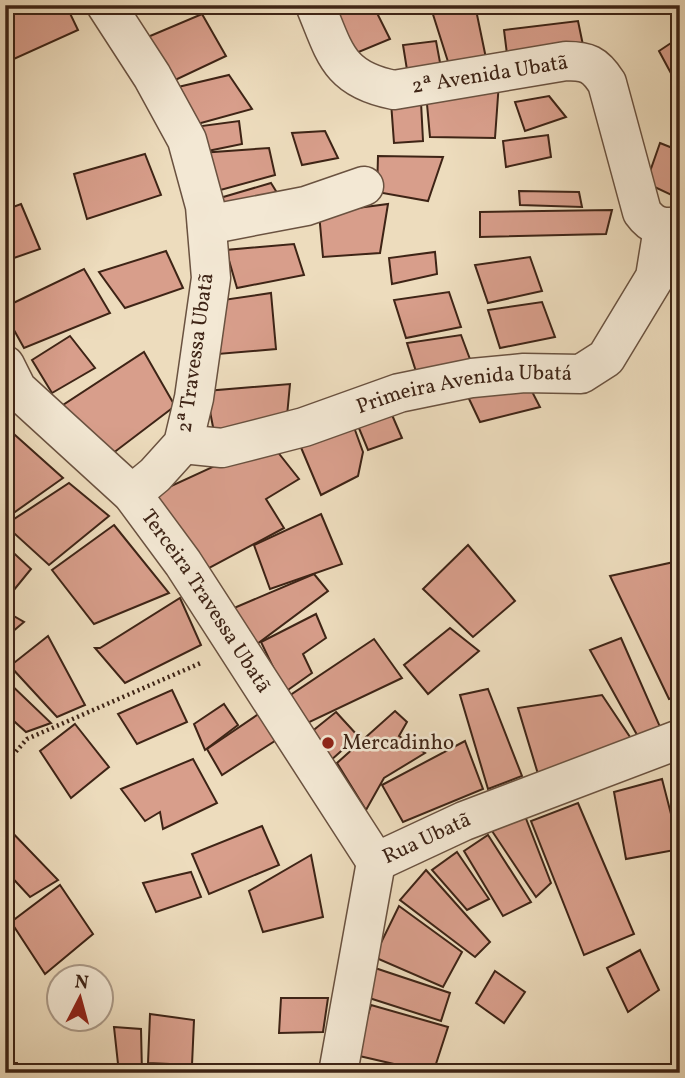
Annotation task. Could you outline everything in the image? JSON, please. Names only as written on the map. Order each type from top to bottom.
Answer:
[{"type":"street","name":"2ª Travessa Ubatã","points":[[106,5],[152,76],[187,140],[205,206],[211,278],[194,398],[183,444],[155,475],[132,494]]},
{"type":"street","name":"2ª Avenida Ubatã","points":[[315,5],[339,63],[354,77],[394,90],[566,61],[584,61],[597,67],[607,83],[642,212],[650,223],[671,227]]},
{"type":"street","points":[[206,225],[306,206],[364,186]]},
{"type":"street","name":"Primeira Avenida Ubatá","points":[[183,444],[222,448],[304,428],[399,393],[472,378],[524,373],[581,374],[607,358],[655,277],[671,227]]},
{"type":"street","name":"Terceira Travessa Ubatã","points":[[9,382],[132,494],[183,563],[376,862]]},
{"type":"street","name":"Rua Ubatã","points":[[338,1073],[376,862],[464,821],[680,740]]},
{"type":"path","points":[[5,764],[27,739],[236,647]]},
{"type":"building","points":[[5,5],[66,5],[78,30],[5,63]]},
{"type":"building","points":[[324,5],[373,5],[390,39],[349,56]]},
{"type":"building","points":[[430,5],[475,5],[487,63],[450,68]]},
{"type":"building","points":[[202,14],[226,56],[171,82],[143,39]]},
{"type":"building","points":[[578,21],[584,50],[508,62],[504,30]]},
{"type":"building","points":[[680,37],[680,90],[659,51]]},
{"type":"building","points":[[436,41],[442,73],[408,76],[403,45]]},
{"type":"building","points":[[229,75],[252,109],[190,126],[178,87]]},
{"type":"building","points":[[499,82],[495,138],[430,137],[426,93]]},
{"type":"building","points":[[549,96],[566,117],[525,131],[515,102]]},
{"type":"building","points":[[391,102],[421,102],[423,141],[394,143]]},
{"type":"building","points":[[239,121],[242,144],[198,153],[194,127]]},
{"type":"building","points":[[325,131],[338,158],[302,165],[292,133]]},
{"type":"building","points":[[548,135],[551,157],[506,167],[503,141]]},
{"type":"building","points":[[660,143],[680,151],[680,199],[646,183]]},
{"type":"building","points":[[269,148],[275,175],[213,192],[200,153]]},
{"type":"building","points":[[145,154],[161,195],[87,219],[74,174]]},
{"type":"building","points":[[378,156],[443,157],[428,201],[377,192]]},
{"type":"building","points":[[271,183],[284,204],[215,215],[213,200]]},
{"type":"building","points":[[519,191],[579,192],[582,207],[520,205]]},
{"type":"building","points":[[21,204],[40,249],[5,261],[5,210]]},
{"type":"building","points":[[388,204],[380,253],[323,257],[319,213]]},
{"type":"building","points":[[612,210],[606,234],[480,237],[480,212]]},
{"type":"building","points":[[294,244],[304,275],[237,288],[226,250]]},
{"type":"building","points":[[166,251],[183,288],[125,308],[99,272]]},
{"type":"building","points":[[435,252],[437,274],[392,284],[389,258]]},
{"type":"building","points":[[530,257],[542,291],[488,303],[475,265]]},
{"type":"building","points":[[84,269],[110,313],[24,348],[5,314],[5,307]]},
{"type":"building","points":[[449,292],[461,327],[406,338],[394,300]]},
{"type":"building","points":[[271,293],[276,349],[218,354],[216,301]]},
{"type":"building","points":[[542,302],[555,337],[500,348],[488,310]]},
{"type":"building","points":[[461,335],[474,370],[419,381],[407,343]]},
{"type":"building","points":[[70,336],[95,368],[52,393],[32,360]]},
{"type":"building","points":[[144,352],[175,406],[108,457],[63,405]]},
{"type":"building","points":[[525,378],[540,407],[480,422],[462,384]]},
{"type":"building","points":[[290,384],[287,416],[214,432],[206,391]]},
{"type":"building","points":[[389,408],[402,438],[368,450],[356,421]]},
{"type":"building","points":[[351,419],[363,452],[358,476],[321,495],[297,438]]},
{"type":"building","points":[[15,435],[63,478],[5,519],[5,447]]},
{"type":"building","points":[[269,441],[299,479],[266,499],[284,528],[198,574],[156,493]]},
{"type":"building","points":[[69,483],[109,516],[49,565],[5,525]]},
{"type":"building","points":[[321,514],[342,564],[270,589],[254,545]]},
{"type":"building","points":[[114,525],[169,593],[94,624],[52,570]]},
{"type":"building","points":[[5,545],[31,569],[5,601]]},
{"type":"building","points":[[468,545],[515,601],[473,637],[423,589]]},
{"type":"building","points":[[674,562],[680,576],[680,696],[669,699],[610,576]]},
{"type":"building","points":[[314,574],[328,591],[257,644],[234,608]]},
{"type":"building","points":[[180,598],[201,645],[125,683],[95,648],[100,648]]},
{"type":"building","points":[[5,611],[24,622],[5,638]]},
{"type":"building","points":[[316,614],[326,638],[303,654],[312,673],[285,692],[261,642]]},
{"type":"building","points":[[450,628],[479,651],[428,694],[404,665]]},
{"type":"building","points":[[48,636],[85,705],[57,717],[10,666]]},
{"type":"building","points":[[621,638],[661,729],[641,742],[590,650]]},
{"type":"building","points":[[374,639],[402,678],[297,728],[286,698]]},
{"type":"building","points":[[5,679],[51,723],[26,732],[5,713]]},
{"type":"building","points":[[488,689],[522,776],[488,789],[460,695]]},
{"type":"building","points":[[172,690],[187,722],[137,744],[118,714]]},
{"type":"building","points":[[602,695],[634,743],[538,774],[518,708]]},
{"type":"building","points":[[224,704],[238,725],[205,750],[194,724]]},
{"type":"building","points":[[395,711],[407,722],[399,736],[425,753],[384,778],[366,810],[337,763]]},
{"type":"building","points":[[336,712],[358,736],[320,770],[300,741]]},
{"type":"building","points":[[260,713],[281,737],[222,775],[207,749]]},
{"type":"building","points":[[75,724],[109,767],[71,798],[40,751]]},
{"type":"building","points":[[465,741],[483,789],[403,822],[382,785]]},
{"type":"building","points":[[193,759],[217,803],[163,829],[160,812],[145,821],[121,789]]},
{"type":"building","points":[[662,779],[680,849],[626,859],[614,792]]},
{"type":"building","points":[[578,803],[634,934],[584,955],[531,821]]},
{"type":"building","points":[[525,816],[551,883],[536,897],[492,831]]},
{"type":"building","points":[[5,825],[58,880],[30,897],[5,870]]},
{"type":"building","points":[[262,826],[279,865],[209,894],[192,854]]},
{"type":"building","points":[[488,835],[531,902],[503,916],[464,851]]},
{"type":"building","points":[[457,852],[489,899],[467,910],[432,870]]},
{"type":"building","points":[[311,855],[323,917],[263,932],[249,891]]},
{"type":"building","points":[[426,870],[490,942],[475,957],[400,900]]},
{"type":"building","points":[[191,872],[201,897],[156,912],[143,883]]},
{"type":"building","points":[[60,885],[93,934],[59,962],[46,962],[45,974],[11,922]]},
{"type":"building","points":[[399,906],[462,952],[443,987],[374,957]]},
{"type":"building","points":[[640,950],[659,990],[628,1012],[607,968]]},
{"type":"building","points":[[369,966],[450,993],[441,1021],[363,996]]},
{"type":"building","points":[[495,971],[525,992],[504,1023],[476,1003]]},
{"type":"building","points":[[281,998],[328,998],[323,1032],[279,1033]]},
{"type":"building","points":[[371,1005],[448,1027],[433,1073],[355,1055]]},
{"type":"building","points":[[150,1014],[194,1020],[192,1065],[148,1063]]},
{"type":"building","points":[[116,1027],[141,1029],[142,1073],[119,1073]]},
{"type":"building","points":[[5,1063],[17,1063],[18,1073],[5,1073]]},
{"type":"building","points":[[354,1064],[386,1073],[352,1073]]},
{"type":"place","name":"Mercadinho","points":[[328,743]]}]
